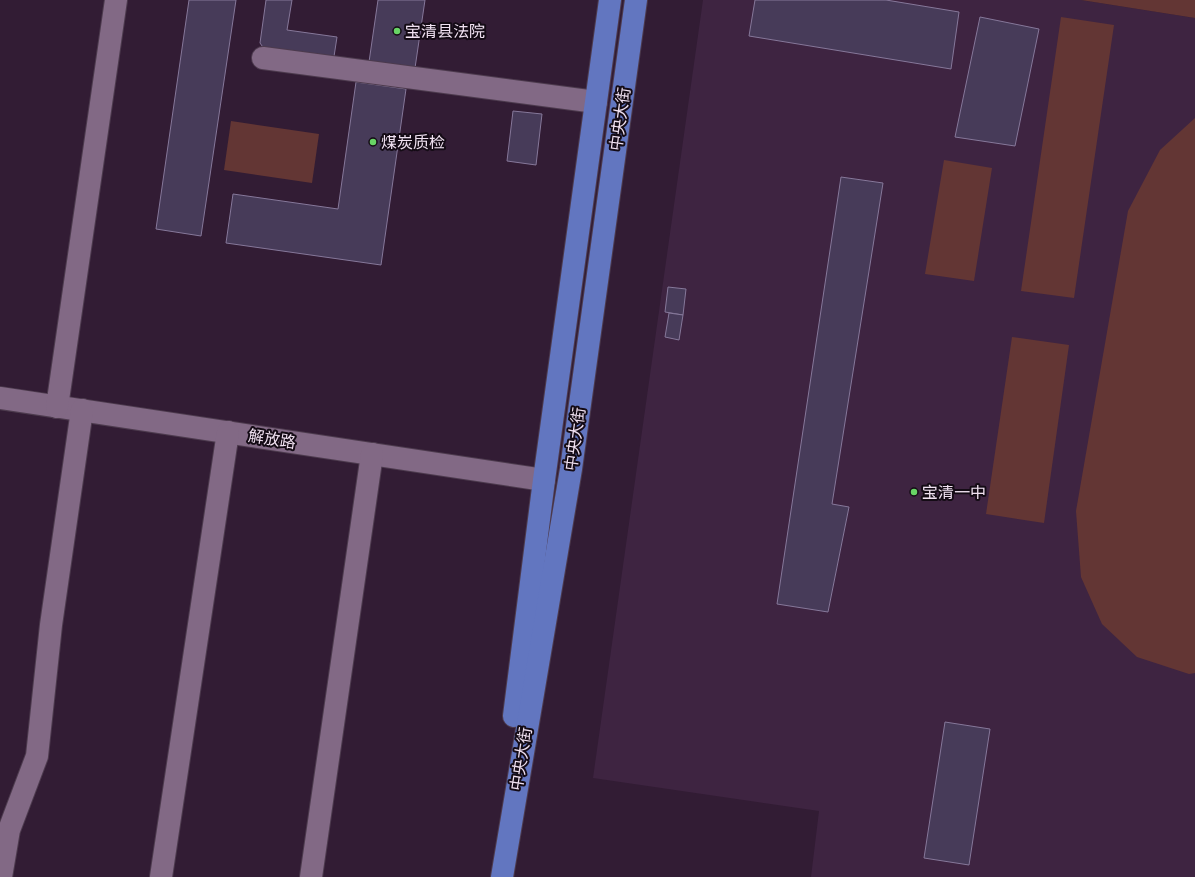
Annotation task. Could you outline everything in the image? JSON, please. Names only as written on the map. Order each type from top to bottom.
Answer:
[{"type":"main road","name":"中央大街","points":[[493,877],[544,480],[610,0]]},
{"type":"main road","name":"中央大街","points":[[502,877],[571,469],[636,0]]},
{"type":"street","points":[[57,407],[116,0]]},
{"type":"street","points":[[263,58],[596,102]]},
{"type":"street","name":"解放路","points":[[0,398],[544,480]]},
{"type":"street","points":[[1,877],[9,830],[37,756],[51,625],[82,410]]},
{"type":"street","points":[[161,877],[228,432]]},
{"type":"street","points":[[311,877],[372,454]]},
{"type":"shaded area","name":"宝清一中","points":[[703,0],[1081,0],[1195,18],[1195,877],[811,877],[819,811],[593,778]]},
{"type":"shaded area","points":[[1081,0],[1195,0],[1195,18]]},
{"type":"shaded area","points":[[1061,17],[1114,25],[1074,298],[1021,291]]},
{"type":"shaded area","points":[[1195,118],[1195,673],[1189,674],[1137,657],[1102,624],[1081,577],[1076,511],[1128,211],[1160,150]]},
{"type":"shaded area","points":[[231,121],[319,134],[312,183],[224,170]]},
{"type":"shaded area","points":[[944,160],[992,168],[974,281],[925,274]]},
{"type":"shaded area","points":[[1012,337],[1069,345],[1044,523],[986,514]]},
{"type":"building","points":[[189,0],[236,0],[201,236],[156,229]]},
{"type":"building","points":[[266,0],[292,0],[287,30],[337,37],[333,63],[267,53],[260,43]]},
{"type":"building","name":"宝清县法院","points":[[378,0],[425,0],[415,68],[369,62]]},
{"type":"building","points":[[755,0],[886,0],[959,12],[951,69],[749,36]]},
{"type":"building","points":[[980,17],[1039,29],[1015,146],[955,137]]},
{"type":"building","name":"煤炭质检","points":[[356,82],[406,89],[381,265],[226,243],[233,194],[338,209]]},
{"type":"building","points":[[513,111],[542,114],[536,165],[507,161]]},
{"type":"building","points":[[841,177],[883,183],[832,504],[849,507],[828,612],[777,604]]},
{"type":"building","points":[[668,287],[686,289],[683,315],[665,312]]},
{"type":"building","points":[[669,313],[683,315],[679,340],[665,337]]},
{"type":"building","points":[[945,722],[990,729],[969,865],[924,858]]},
{"type":"place","name":"宝清县法院","points":[[397,31]]},
{"type":"place","name":"煤炭质检","points":[[373,142]]},
{"type":"place","name":"宝清一中","points":[[914,492]]}]
